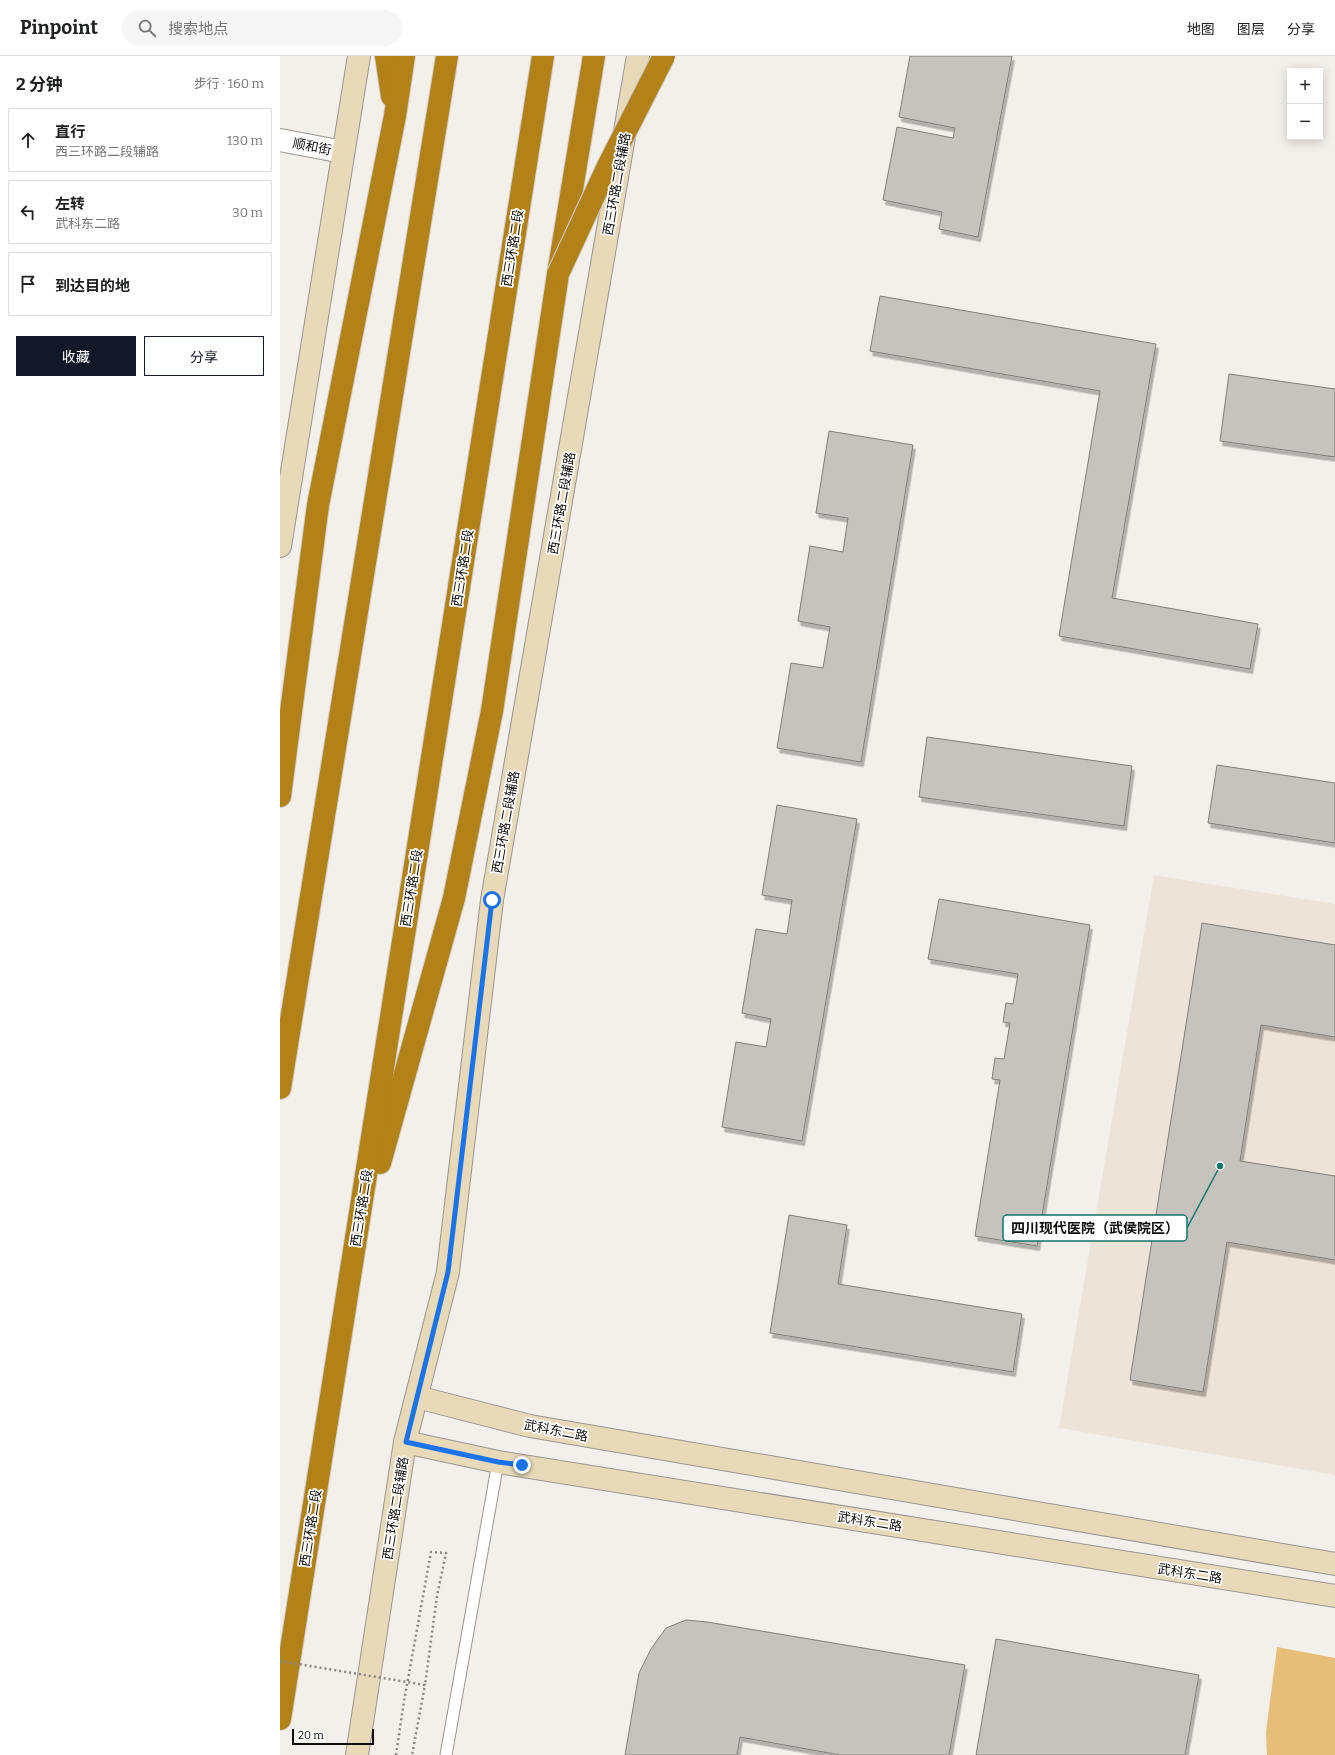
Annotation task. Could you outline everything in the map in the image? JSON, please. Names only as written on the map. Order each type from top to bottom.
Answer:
[{"type":"highway","points":[[386,56],[395,116]]},
{"type":"highway","points":[[280,796],[318,504],[395,116],[404,56]]},
{"type":"highway","points":[[280,1088],[447,56]]},
{"type":"highway","name":"西三环路二段","points":[[280,1720],[543,56]]},
{"type":"highway","points":[[352,1262],[454,898],[492,711],[558,274],[594,56]]},
{"type":"highway","points":[[558,274],[607,168],[664,56]]},
{"type":"main road","points":[[280,546],[358,56]]},
{"type":"main road","name":"西三环路二段辅路","points":[[357,1755],[406,1442],[448,1272],[492,900],[638,56]]},
{"type":"main road","name":"武科东二路","points":[[417,1397],[530,1426],[1335,1564]]},
{"type":"main road","name":"武科东二路","points":[[406,1442],[498,1462],[1335,1596]]},
{"type":"street","name":"顺和街","points":[[280,140],[343,152]]},
{"type":"lane","points":[[446,1755],[498,1462]]},
{"type":"path","points":[[396,1755],[404,1701],[431,1552],[446,1553],[437,1596],[425,1685],[412,1755]]},
{"type":"path","points":[[280,1661],[425,1685]]},
{"type":"shaded area","points":[[1154,875],[1335,904],[1335,1475],[1059,1428]]},
{"type":"shaded area","points":[[1277,1647],[1335,1658],[1335,1755],[1267,1755],[1266,1732]]},
{"type":"building","points":[[910,56],[1012,56],[978,237],[939,229],[942,212],[883,200],[897,127],[953,138],[955,128],[899,117]]},
{"type":"building","points":[[880,296],[1156,344],[1112,598],[1258,624],[1250,669],[1059,636],[1100,391],[870,351]]},
{"type":"building","points":[[1229,374],[1335,389],[1335,457],[1220,441]]},
{"type":"building","points":[[829,431],[913,445],[861,762],[777,748],[791,663],[823,668],[830,627],[798,621],[810,546],[843,552],[848,518],[816,513]]},
{"type":"building","points":[[927,737],[1132,766],[1124,826],[919,797]]},
{"type":"building","points":[[1217,765],[1335,783],[1335,843],[1208,823]]},
{"type":"building","points":[[777,805],[857,819],[802,1141],[722,1127],[736,1042],[766,1047],[771,1019],[742,1013],[756,929],[787,934],[792,900],[762,895]]},
{"type":"building","points":[[939,899],[1090,925],[1037,1246],[975,1236],[1000,1080],[992,1079],[995,1058],[1004,1059],[1010,1023],[1003,1022],[1006,1003],[1013,1004],[1018,974],[928,959]]},
{"type":"building","points":[[1202,923],[1335,945],[1335,1037],[1261,1025],[1240,1161],[1335,1176],[1335,1260],[1227,1242],[1203,1392],[1130,1380]]},
{"type":"building","points":[[789,1215],[847,1225],[838,1284],[1022,1314],[1013,1372],[770,1333]]},
{"type":"building","points":[[686,1620],[707,1622],[965,1665],[949,1755],[840,1755],[740,1737],[737,1755],[625,1755],[639,1673],[651,1649],[666,1628]]},
{"type":"building","points":[[996,1639],[1199,1675],[1185,1755],[976,1755]]},
{"type":"place","name":"四川现代医院（武侯院区）","points":[[1220,1166]]},
{"type":"route","points":[[492,900],[448,1272],[406,1442],[498,1462],[522,1465]]}]
